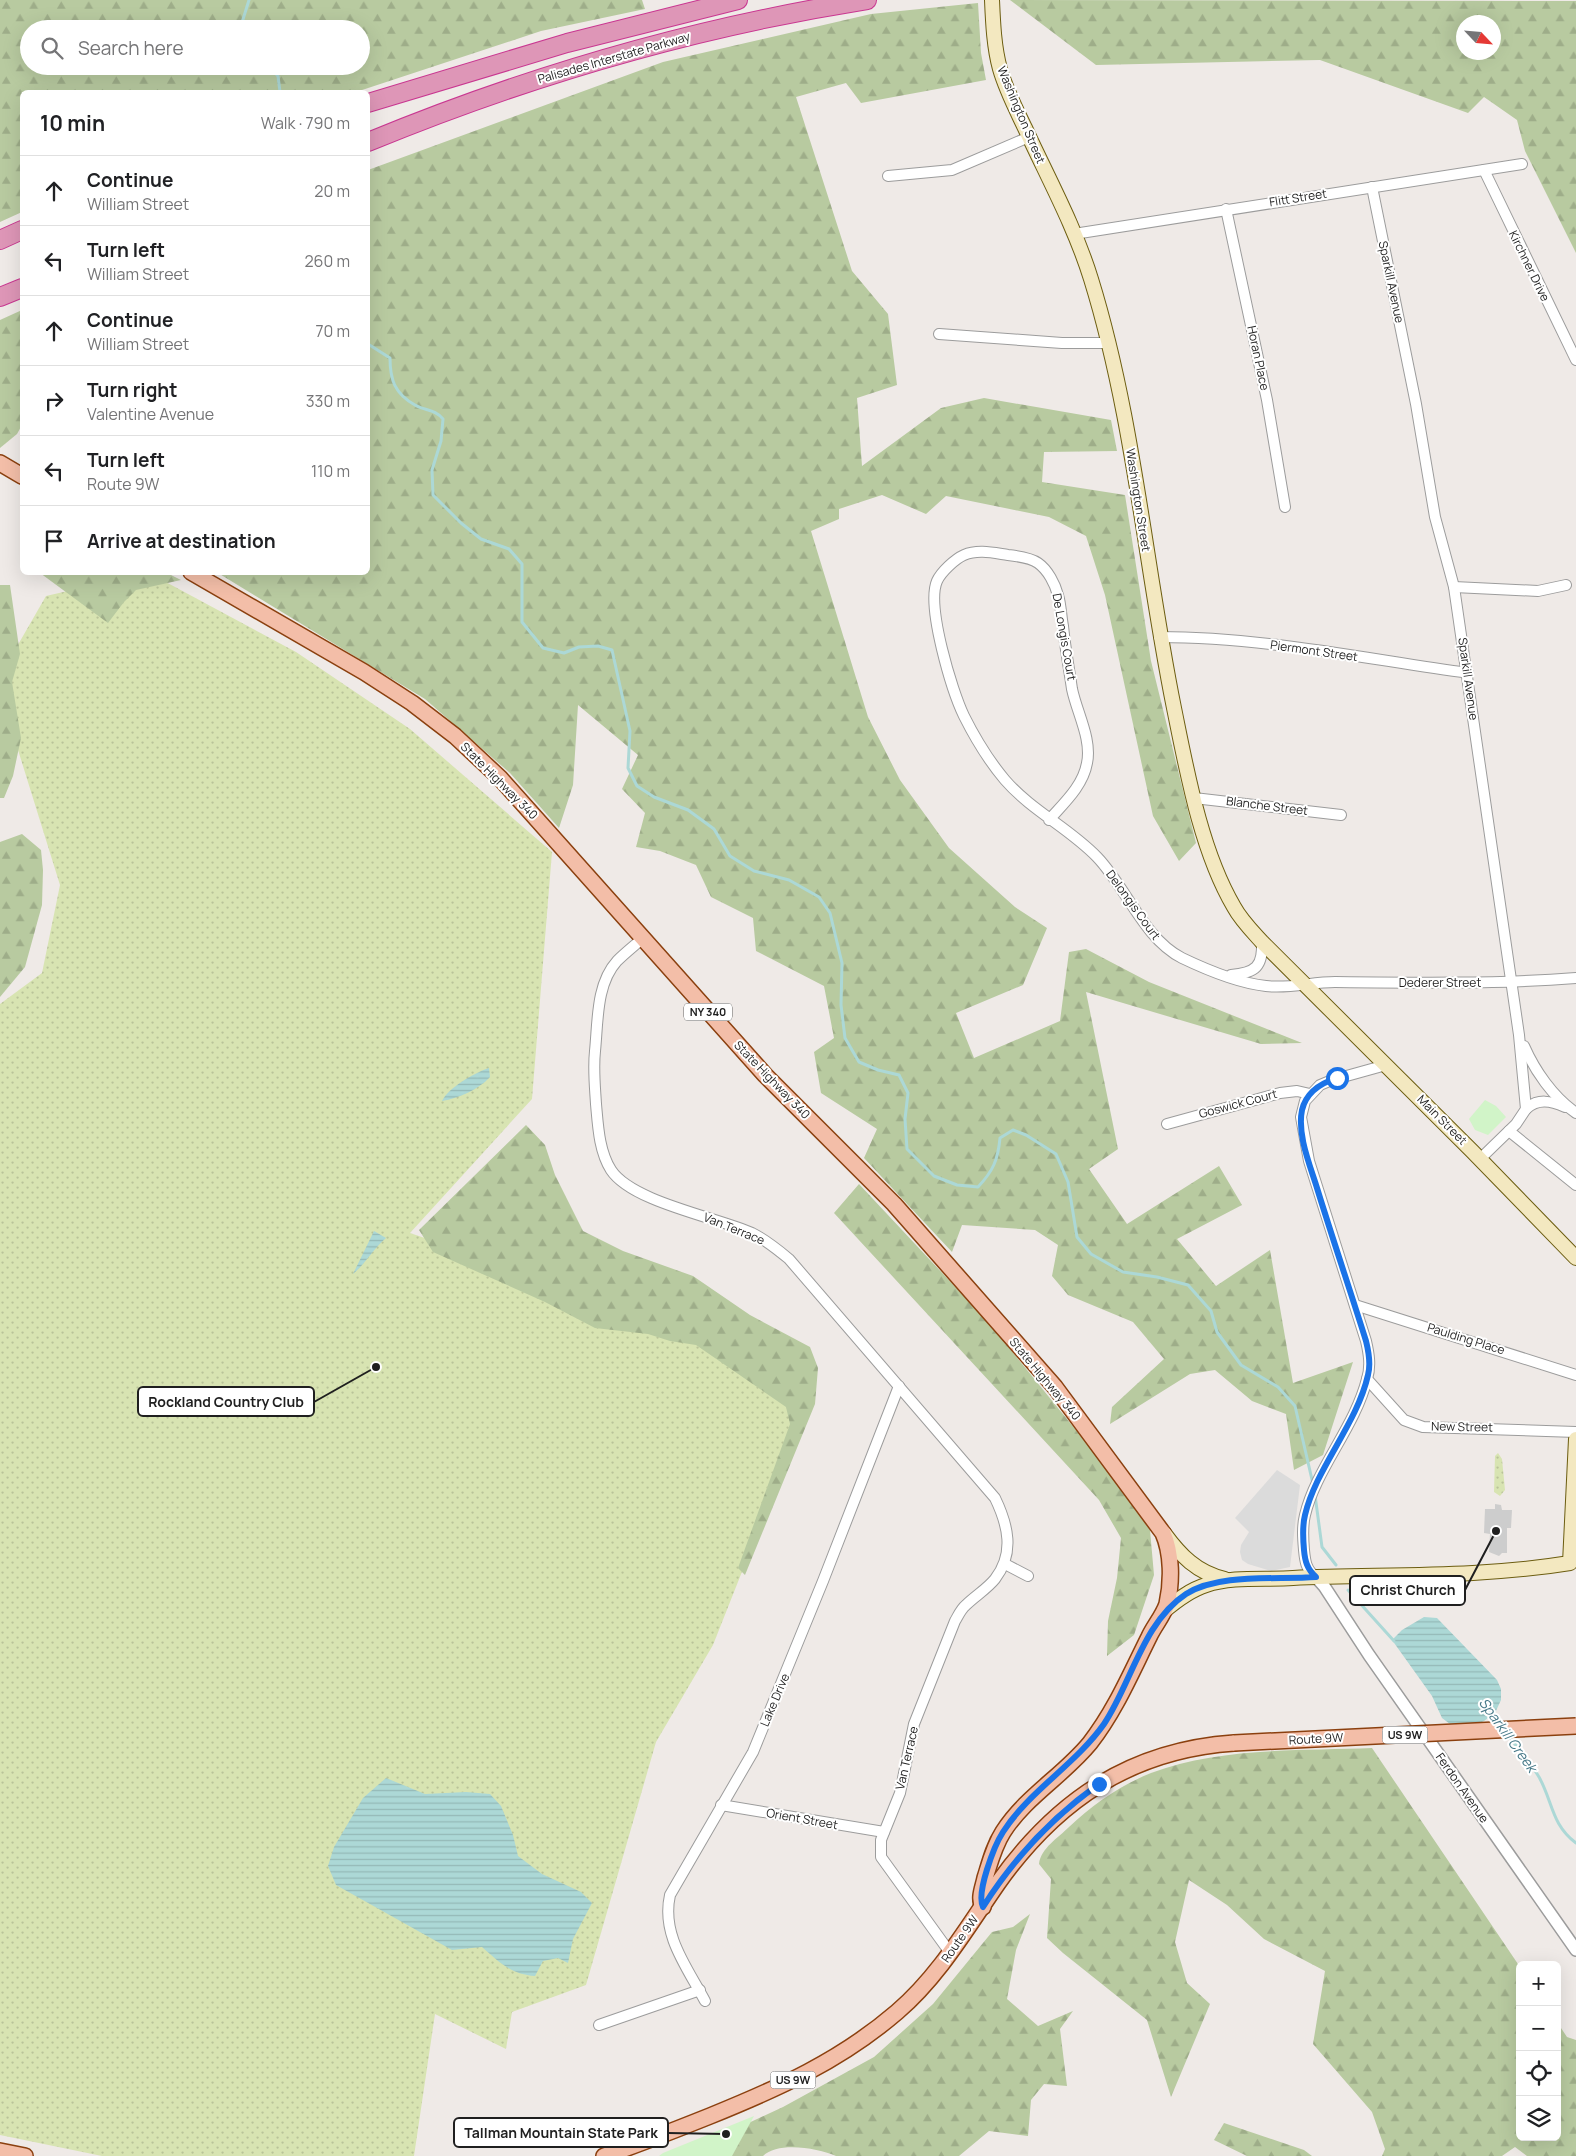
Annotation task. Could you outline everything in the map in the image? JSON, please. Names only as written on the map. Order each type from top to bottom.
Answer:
[{"type":"highway","name":"Palisades Interstate Parkway","points":[[370,102],[521,55],[738,0]]},
{"type":"highway","name":"Palisades Interstate Parkway","points":[[370,141],[511,88],[648,46],[808,10],[868,0]]},
{"type":"highway","points":[[0,240],[20,231]]},
{"type":"highway","points":[[0,297],[20,289]]},
{"type":"main road","name":"Washington Street","points":[[992,0],[994,40],[1004,81],[1074,234],[1091,276],[1109,343],[1136,487],[1159,637],[1184,758],[1218,878],[1235,910],[1262,942],[1304,985]]},
{"type":"main road","points":[[0,463],[20,475]]},
{"type":"main road","name":"State Highway 340","points":[[196,575],[364,672],[412,703],[455,736],[500,778],[765,1075],[894,1204],[1055,1387],[1178,1552],[1197,1568],[1211,1576],[1236,1580]]},
{"type":"main road","name":"Main Street","points":[[1304,985],[1480,1159],[1576,1258]]},
{"type":"main road","name":"NY 340","points":[[1236,1580],[1504,1572],[1573,1562],[1576,1439]]},
{"type":"main road","points":[[983,1907],[981,1895],[993,1853],[1002,1832],[1023,1808],[1076,1758],[1098,1732],[1113,1708],[1150,1634],[1164,1611],[1169,1594],[1169,1561],[1166,1542],[1160,1528]]},
{"type":"main road","points":[[1164,1611],[1181,1597],[1198,1588],[1218,1582],[1236,1580]]},
{"type":"main road","name":"Route 9W","points":[[604,2156],[637,2151],[778,2088],[831,2060],[897,2012],[925,1985],[951,1954],[1007,1871],[1033,1841],[1068,1808],[1099,1784],[1151,1758],[1196,1747],[1234,1743],[1576,1726]]},
{"type":"main road","points":[[0,2151],[25,2156]]},
{"type":"street","points":[[888,176],[952,170],[1029,137]]},
{"type":"street","name":"Flitt Street","points":[[1074,234],[1522,164]]},
{"type":"street","name":"Kirchner Drive","points":[[1484,170],[1576,360]]},
{"type":"street","name":"Sparkill Avenue","points":[[1372,187],[1416,404],[1435,517],[1454,587],[1513,983],[1526,1109]]},
{"type":"street","name":"Horan Place","points":[[1226,209],[1267,400],[1285,508]]},
{"type":"street","points":[[939,334],[1062,343],[1109,343]]},
{"type":"street","name":"De Longis Court","points":[[982,552],[1016,556],[1037,562],[1050,576],[1059,595],[1073,694],[1086,739],[1088,760],[1083,777],[1071,795],[1049,820],[1005,780],[964,715],[950,681],[934,602],[937,582],[948,567],[963,555],[982,552]]},
{"type":"street","points":[[1454,587],[1538,591],[1566,585]]},
{"type":"street","name":"Piermont Street","points":[[1159,637],[1240,640],[1468,673]]},
{"type":"street","name":"Blanche Street","points":[[1194,798],[1341,815]]},
{"type":"street","name":"Delongis Court","points":[[1049,820],[1095,855],[1112,875],[1164,947],[1181,957],[1225,975],[1262,986],[1281,988],[1304,985]]},
{"type":"street","name":"Van Terrace","points":[[643,938],[616,961],[606,978],[600,1002],[594,1061],[598,1127],[603,1153],[612,1171],[626,1184],[646,1195],[751,1233],[772,1245],[789,1259],[995,1498],[1005,1518],[1009,1542],[1005,1564],[994,1580],[964,1606],[954,1621],[914,1724],[900,1793],[881,1840],[881,1858],[951,1954]]},
{"type":"street","name":"Delongis Court","points":[[1225,975],[1246,974],[1256,968],[1262,958],[1262,942]]},
{"type":"street","name":"Dederer Street","points":[[1304,985],[1328,982],[1513,983],[1576,978]]},
{"type":"street","points":[[1519,1035],[1538,1072],[1555,1094],[1573,1111]]},
{"type":"street","points":[[1316,1577],[1307,1567],[1304,1544],[1305,1516],[1312,1495],[1358,1404],[1367,1379],[1369,1353],[1304,1142],[1302,1112],[1305,1101],[1320,1085],[1386,1065]]},
{"type":"street","name":"Goswick Court","points":[[1166,1124],[1280,1093],[1297,1092],[1310,1094]]},
{"type":"street","points":[[1480,1159],[1509,1131],[1532,1104],[1546,1101],[1573,1111]]},
{"type":"street","points":[[1509,1131],[1576,1185]]},
{"type":"street","name":"Paulding Place","points":[[1355,1306],[1576,1374]]},
{"type":"street","name":"New Street","points":[[1367,1379],[1404,1420],[1423,1426],[1576,1432]]},
{"type":"street","name":"Lake Drive","points":[[705,2001],[673,1941],[667,1923],[667,1905],[674,1885],[753,1752],[777,1696],[899,1386]]},
{"type":"street","points":[[1005,1564],[1028,1576]]},
{"type":"street","name":"Ferdon Avenue","points":[[1316,1577],[1576,1950]]},
{"type":"street","name":"Orient Street","points":[[721,1805],[884,1832]]},
{"type":"street","points":[[599,2025],[700,1990]]},
{"type":"shaded area","points":[[1277,1470],[1300,1485],[1290,1567],[1271,1571],[1248,1564],[1242,1560],[1241,1545],[1249,1532],[1235,1518]]},
{"type":"shaded area","points":[[1495,1504],[1501,1505],[1502,1510],[1512,1510],[1511,1528],[1507,1528],[1507,1553],[1502,1553],[1499,1556],[1489,1552],[1490,1534],[1484,1533],[1485,1509],[1495,1509]]},
{"type":"green space","points":[[0,0],[642,0],[645,9],[541,31],[362,90],[20,90],[20,213],[0,222]]},
{"type":"green space","points":[[1010,0],[1576,1],[1576,253],[1525,151],[1517,120],[1484,97],[1468,113],[1320,60],[1096,65]]},
{"type":"green space","points":[[978,3],[981,53],[986,80],[861,103],[846,83],[796,97],[852,271],[888,314],[897,385],[857,398],[862,466],[941,408],[984,398],[1111,420],[1117,451],[1044,452],[1042,482],[1125,495],[1151,661],[1196,843],[1179,861],[1153,816],[1105,595],[1086,536],[1049,517],[946,496],[926,514],[882,495],[839,509],[839,519],[811,531],[868,717],[900,780],[949,848],[1015,907],[1047,928],[1023,985],[956,1013],[974,1058],[1060,1021],[1069,952],[1086,949],[1149,982],[1302,1043],[1261,1044],[1086,992],[1118,1149],[1089,1169],[1127,1224],[1219,1166],[1242,1205],[1177,1239],[1216,1286],[1270,1250],[1293,1383],[1353,1362],[1323,1455],[1294,1470],[1286,1414],[1252,1401],[1215,1370],[1190,1374],[1110,1424],[1112,1407],[1164,1359],[1133,1322],[1068,1295],[1052,1276],[1058,1245],[1035,1230],[962,1225],[952,1252],[864,1158],[877,1129],[821,1093],[814,1052],[834,1038],[824,986],[756,951],[753,918],[711,897],[696,865],[660,851],[636,847],[645,813],[622,789],[638,755],[578,705],[573,785],[559,828],[510,773],[425,699],[221,575],[370,575],[370,169],[663,62],[871,14]]},
{"type":"green space","points":[[20,311],[20,429],[17,434],[0,448],[0,320]]},
{"type":"green space","points":[[43,575],[171,575],[181,580],[136,590],[108,623]]},
{"type":"green space","points":[[137,575],[153,575],[296,652],[410,729],[552,852],[532,1099],[410,1233],[695,1330],[808,1405],[713,1645],[656,1742],[586,1985],[512,2012],[506,2049],[435,2014],[414,2156],[102,2156],[0,2135],[0,1004],[42,973],[60,885],[0,692],[0,676],[46,596]]},
{"type":"green space","points":[[0,585],[10,585],[20,654],[12,682],[21,738],[13,776],[4,798],[0,798]]},
{"type":"green space","points":[[22,834],[41,850],[43,870],[42,905],[25,967],[0,997],[0,842]]},
{"type":"green space","points":[[1485,1100],[1496,1106],[1506,1117],[1488,1135],[1475,1130],[1469,1119]]},
{"type":"green space","points":[[526,1125],[545,1145],[555,1175],[583,1231],[623,1251],[693,1276],[750,1315],[810,1347],[818,1368],[815,1404],[745,1575],[738,1568],[790,1424],[786,1407],[696,1345],[670,1341],[648,1334],[595,1328],[545,1302],[433,1252],[419,1230]]},
{"type":"green space","points":[[859,1184],[988,1322],[1093,1451],[1150,1530],[1154,1575],[1134,1635],[1107,1656],[1108,1621],[1117,1578],[1121,1538],[1099,1500],[834,1213]]},
{"type":"green space","points":[[1498,1453],[1502,1459],[1505,1490],[1500,1496],[1494,1492],[1495,1456]]},
{"type":"green space","points":[[1372,1748],[1516,1961],[1516,2141],[1561,2141],[1561,2028],[1567,2037],[1576,2040],[1576,2156],[1527,2156],[1515,2147],[1502,2156],[1382,2156],[1385,2149],[1372,2112],[1313,2044],[1325,1971],[1264,1939],[1227,1905],[1189,1880],[1175,1942],[1187,1983],[1210,2004],[1171,2097],[1147,2020],[1047,1938],[1051,1879],[1039,1864],[1040,1858],[1051,1844],[1097,1803],[1140,1778],[1177,1765],[1232,1754],[1289,1750]]},
{"type":"green space","points":[[1030,1914],[1016,1950],[1007,1999],[1038,2026],[1073,2011],[1060,2029],[1067,2086],[1044,2084],[1031,2100],[1028,2136],[989,2131],[959,2156],[836,2156],[809,2149],[788,2147],[770,2151],[763,2156],[678,2156],[783,2107],[874,2057],[933,2004],[992,1932],[1013,1927]]},
{"type":"green space","points":[[754,2116],[732,2156],[659,2156],[663,2153]]},
{"type":"green space","points":[[1224,2123],[1304,2150],[1312,2156],[1247,2156],[1214,2140]]},
{"type":"water","points":[[489,1068],[490,1077],[480,1086],[461,1096],[442,1101],[450,1091],[462,1082],[476,1073]]},
{"type":"water","points":[[374,1231],[386,1238],[353,1274]]},
{"type":"water","points":[[1424,1617],[1437,1618],[1497,1680],[1501,1689],[1501,1700],[1495,1713],[1484,1721],[1471,1727],[1454,1727],[1442,1718],[1432,1696],[1392,1640],[1402,1630]]},
{"type":"water","points":[[386,1778],[425,1794],[466,1792],[490,1794],[501,1806],[513,1835],[518,1856],[542,1874],[581,1892],[592,1903],[573,1939],[568,1963],[558,1958],[543,1961],[535,1976],[519,1973],[500,1963],[482,1947],[452,1950],[336,1885],[328,1866],[334,1847],[363,1798]]},
{"type":"waterway","name":"Sparkill Creek","points":[[243,20],[249,0]]},
{"type":"waterway","name":"Sparkill Creek","points":[[277,75],[280,90]]},
{"type":"waterway","name":"Sparkill Creek","points":[[370,345],[390,358],[391,373],[398,391],[408,401],[437,413],[443,419],[441,441],[432,470],[433,495],[461,523],[481,539],[509,549],[522,564],[522,622],[543,648],[564,653],[579,647],[598,646],[612,650],[630,731],[628,768],[637,786],[654,797],[688,810],[714,829],[730,856],[754,871],[789,880],[819,897],[830,913],[842,963],[841,1005],[845,1038],[859,1062],[878,1070],[899,1075],[908,1093],[905,1119],[907,1149],[934,1176],[957,1185],[978,1187],[994,1165],[1000,1138],[1013,1130],[1026,1135],[1056,1154],[1068,1182],[1077,1237],[1091,1254],[1123,1272],[1157,1277],[1188,1285],[1211,1311],[1217,1332],[1241,1365],[1278,1387],[1295,1406],[1313,1484]]},
{"type":"waterway","name":"Sparkill Creek","points":[[1315,1495],[1322,1547],[1336,1565]]},
{"type":"waterway","name":"Sparkill Creek","points":[[1348,1590],[1394,1641]]},
{"type":"waterway","name":"Sparkill Creek","points":[[1491,1711],[1501,1725]]},
{"type":"waterway","name":"Sparkill Creek","points":[[1507,1734],[1539,1777],[1557,1820],[1568,1836],[1576,1843]]},
{"type":"place","name":"Rockland Country Club","points":[[376,1367]]},
{"type":"place","name":"Christ Church","points":[[1496,1531]]},
{"type":"place","name":"Tallman Mountain State Park","points":[[726,2134]]},
{"type":"route","points":[[1099,1784],[1058,1816],[1027,1847],[997,1884],[983,1907],[980,1898],[993,1853],[1002,1832],[1023,1808],[1084,1750],[1105,1723],[1150,1634],[1164,1611],[1192,1590],[1218,1582],[1316,1577],[1305,1562],[1303,1531],[1305,1516],[1315,1489],[1364,1390],[1370,1363],[1366,1341],[1321,1202],[1302,1128],[1302,1108],[1307,1097],[1320,1085],[1337,1078]]}]
